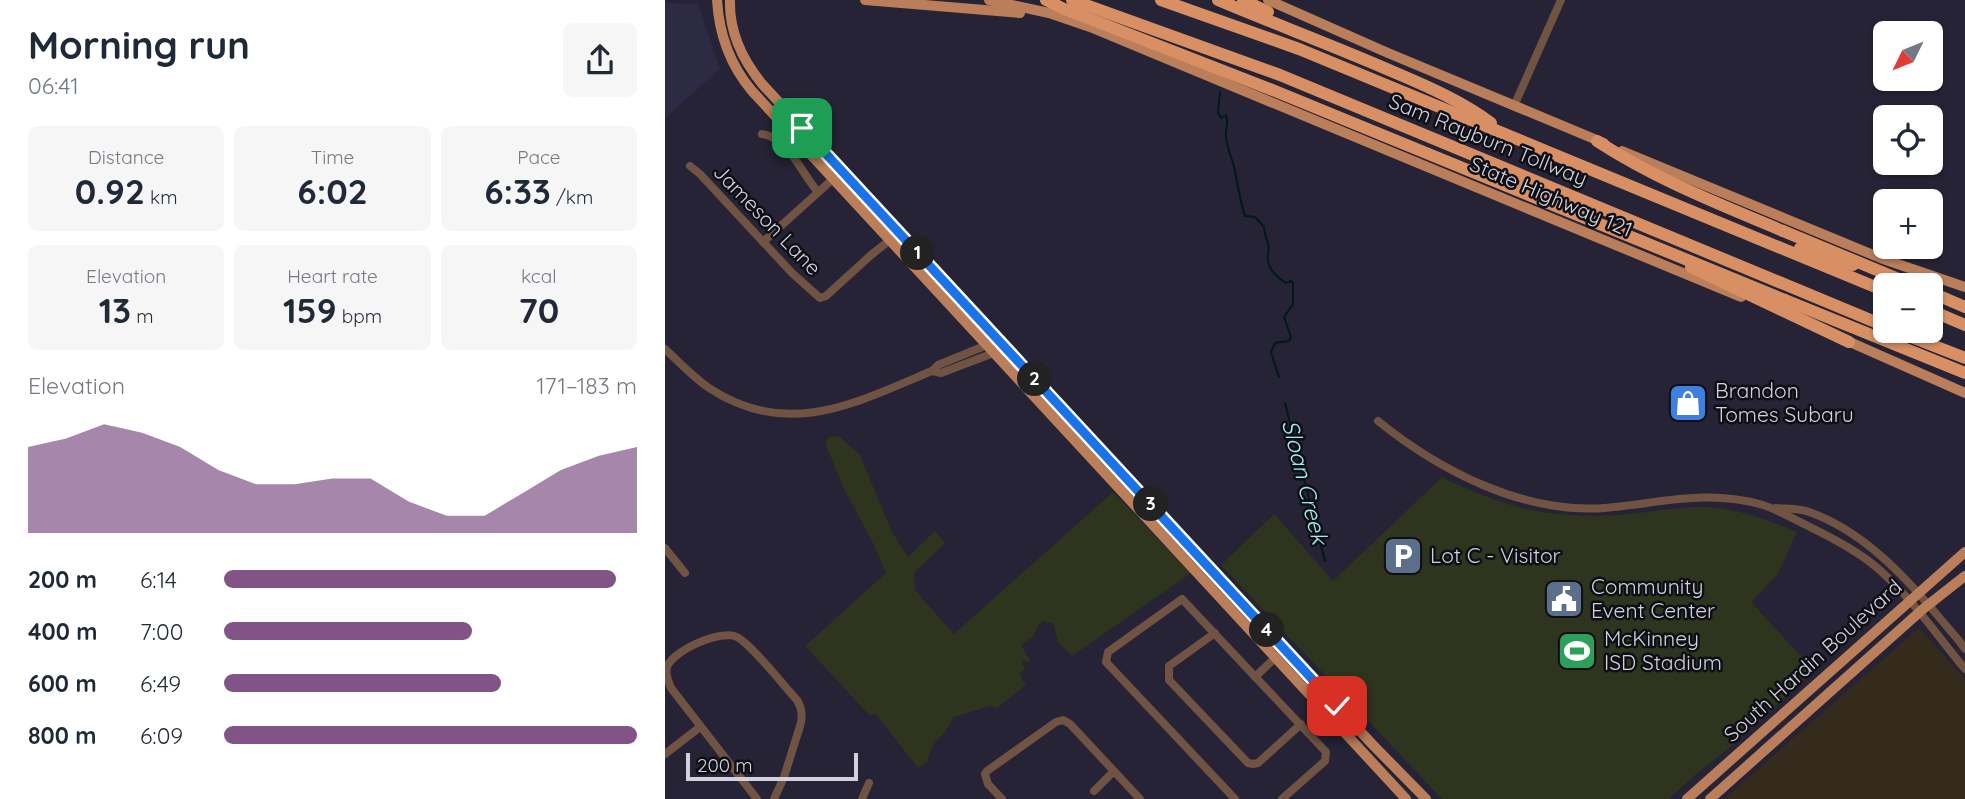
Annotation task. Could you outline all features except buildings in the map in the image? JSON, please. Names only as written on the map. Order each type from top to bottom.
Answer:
[{"type":"highway","points":[[1047,0],[1538,197],[1965,373]]},
{"type":"highway","name":"Sam Rayburn Tollway","points":[[1073,0],[1280,75],[1873,321]]},
{"type":"highway","name":"Sam Rayburn Tollway","points":[[1161,0],[1288,46],[1873,286]]},
{"type":"highway","points":[[1243,0],[1330,44]]},
{"type":"highway","points":[[1219,1],[1330,44],[1420,83],[1476,111],[1509,135]]},
{"type":"highway","points":[[1597,141],[1671,183],[1884,273]]},
{"type":"highway","points":[[1487,160],[1520,182],[1724,284],[1849,342]]},
{"type":"highway","points":[[1772,244],[1801,248],[1881,273]]},
{"type":"highway","points":[[1943,293],[1965,299]]},
{"type":"highway","points":[[1943,296],[1965,307]]},
{"type":"highway","points":[[1943,316],[1965,325]]},
{"type":"highway","points":[[1926,343],[1965,359]]},
{"type":"main road","points":[[717,0],[723,37],[734,65],[752,91],[833,178],[895,237]]},
{"type":"main road","points":[[730,0],[731,17],[739,47],[763,85],[895,237],[1333,710],[1406,799]]},
{"type":"main road","points":[[865,0],[1010,11],[1068,24],[1121,41]]},
{"type":"main road","points":[[989,0],[1049,13],[1121,41]]},
{"type":"main road","points":[[1268,0],[1388,53],[1883,259],[1965,287]]},
{"type":"main road","name":"State Highway 121","points":[[1121,41],[1849,342],[1965,393]]},
{"type":"main road","points":[[734,65],[745,68],[759,85],[763,85]]},
{"type":"main road","points":[[997,346],[1276,657],[1426,799]]},
{"type":"main road","points":[[1937,382],[1965,399]]},
{"type":"main road","name":"South Hardin Boulevard","points":[[1687,799],[1965,552]]},
{"type":"main road","name":"South Hardin Boulevard","points":[[1710,799],[1919,613],[1965,576]]},
{"type":"street","points":[[1514,106],[1561,0]]},
{"type":"street","points":[[762,134],[778,140],[818,192]]},
{"type":"street","name":"Jameson Lane","points":[[690,166],[795,276],[820,298],[895,237]]},
{"type":"street","points":[[763,242],[833,178]]},
{"type":"street","points":[[665,349],[694,376],[721,395],[749,407],[782,413],[814,413],[841,408],[932,372],[938,365],[997,346]]},
{"type":"street","points":[[1378,421],[1426,455],[1459,473],[1503,492],[1542,502],[1598,508],[1683,497],[1706,497],[1737,500],[1770,508],[1804,510],[1842,529],[1874,551],[1918,593],[1965,649]]},
{"type":"street","points":[[1770,508],[1830,537],[1876,568],[1909,601],[1965,668]]},
{"type":"street","points":[[665,548],[685,573]]},
{"type":"street","points":[[1235,799],[1106,662],[1108,652],[1182,599],[1326,752],[1325,761],[1282,799]]},
{"type":"street","points":[[1215,634],[1170,666],[1169,680],[1248,763],[1258,763],[1301,724]]},
{"type":"street","points":[[757,799],[671,688],[667,677],[668,665],[676,655],[691,646],[724,635],[734,635],[745,643],[797,701],[801,709],[800,726],[774,799]]},
{"type":"street","points":[[1255,677],[1276,657]]},
{"type":"street","points":[[1308,732],[1333,710]]},
{"type":"street","points":[[1002,799],[988,784],[985,777],[987,771],[1056,722],[1063,720],[1070,724],[1140,799]]},
{"type":"street","points":[[665,754],[700,727]]},
{"type":"street","points":[[1094,791],[1114,771]]},
{"type":"street","points":[[862,799],[869,783]]},
{"type":"shaded area","points":[[665,3],[698,4],[720,69],[665,118]]},
{"type":"shaded area","points":[[1919,628],[1965,679],[1965,799],[1724,799]]},
{"type":"green space","points":[[831,436],[840,437],[860,455],[892,532],[908,557],[935,531],[945,543],[914,573],[915,590],[954,634],[1113,492],[1191,573],[1072,656],[1058,642],[1053,623],[1043,621],[1033,637],[1021,645],[1031,662],[1021,661],[1025,669],[1019,674],[1026,685],[997,708],[990,706],[954,717],[932,747],[928,761],[918,768],[875,713],[870,716],[805,646],[886,573],[843,487],[826,445]]},
{"type":"green space","points":[[1442,477],[1504,503],[1553,514],[1607,516],[1704,507],[1752,515],[1797,532],[1778,574],[1751,602],[1814,670],[1734,744],[1669,799],[1442,799],[1221,565],[1274,514],[1333,581]]},
{"type":"waterway","name":"Sloan Creek","points":[[1220,92],[1218,112],[1221,118],[1226,115],[1227,118],[1227,141],[1245,216],[1255,217],[1264,227],[1269,245],[1268,261],[1272,271],[1286,283],[1293,283],[1293,304],[1284,317],[1291,337],[1289,341],[1275,343],[1271,352],[1279,377]]},
{"type":"waterway","name":"Sloan Creek","points":[[1285,403],[1325,561]]},
{"type":"place","name":"Brandon Tomes Subaru","points":[[1688,403]]},
{"type":"place","name":"Lot C - Visitor","points":[[1403,556]]},
{"type":"place","name":"Community Event Center","points":[[1564,599]]},
{"type":"place","name":"McKinney ISD Stadium","points":[[1577,651]]},
{"type":"route","points":[[802,128],[1337,706]]}]
